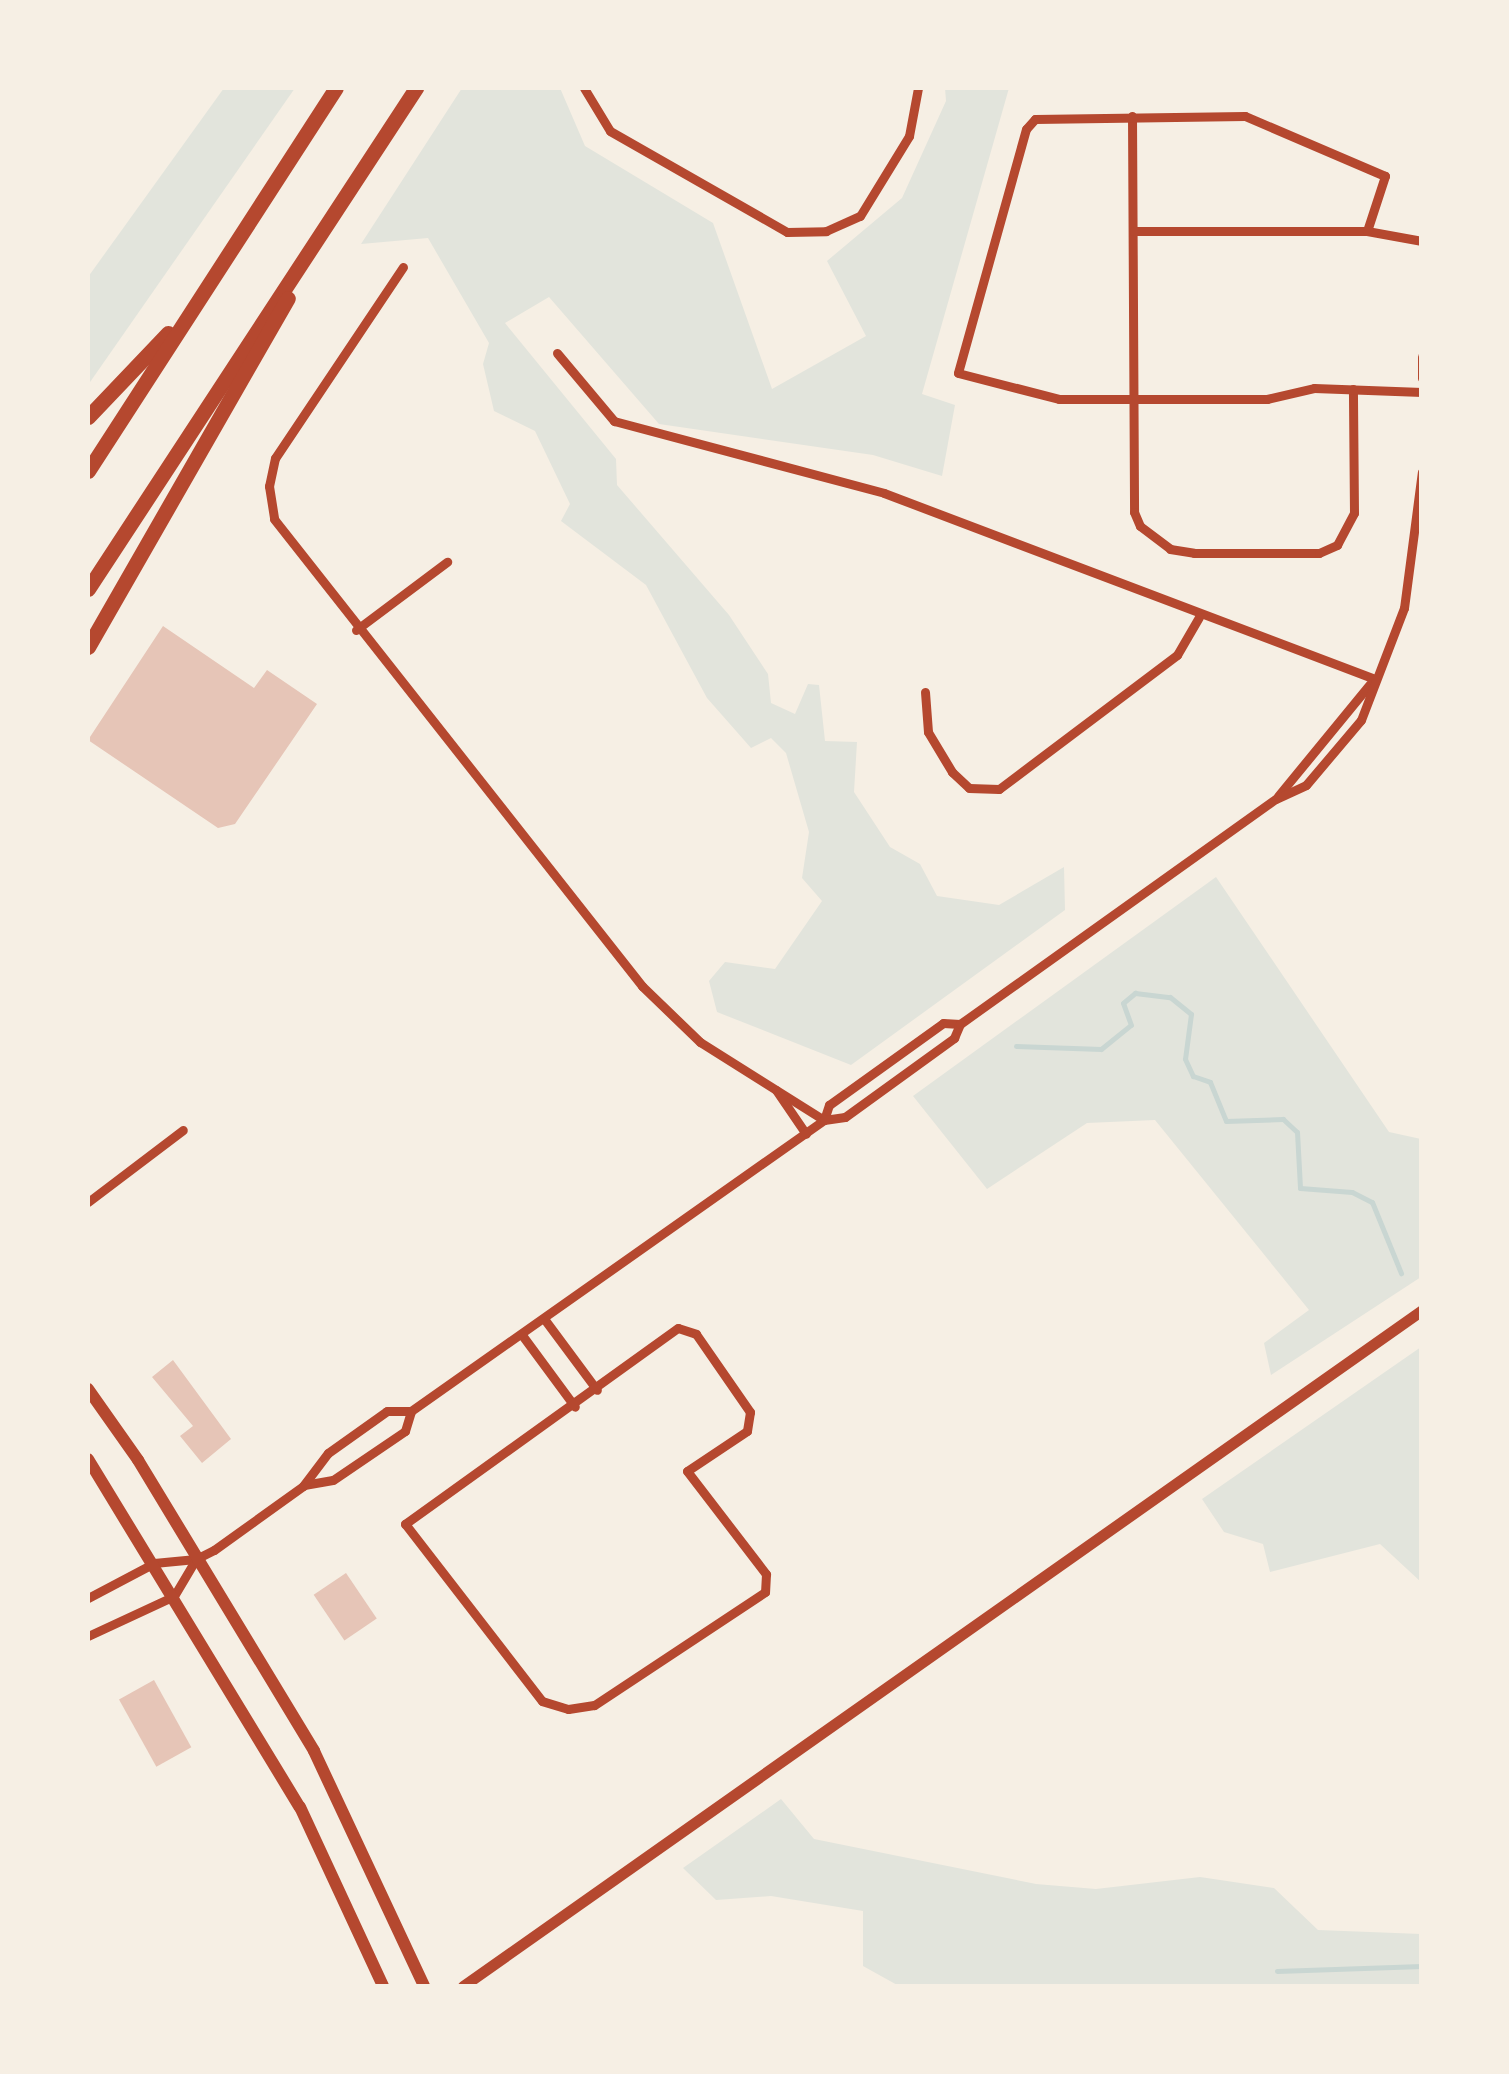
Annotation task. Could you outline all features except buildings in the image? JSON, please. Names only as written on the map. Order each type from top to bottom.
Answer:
[{"type":"highway","points":[[88,471],[336,88]]},
{"type":"highway","points":[[88,589],[416,88]]},
{"type":"highway","points":[[88,646],[346,194]]},
{"type":"highway","points":[[88,417],[195,305]]},
{"type":"main road","points":[[88,1389],[314,1751],[424,1986]]},
{"type":"main road","points":[[88,1458],[300,1806],[383,1986]]},
{"type":"street","points":[[584,88],[610,131],[787,232],[826,231],[860,216],[909,136],[918,88]]},
{"type":"street","points":[[1367,231],[1385,176],[1245,116],[1050,116],[1026,129],[958,373],[1029,396],[1267,399],[1314,388],[1422,392]]},
{"type":"street","points":[[1132,116],[1134,512],[1153,538],[1194,552],[1320,553],[1348,533],[1354,513],[1354,389]]},
{"type":"street","points":[[1134,231],[1367,231],[1422,241]]},
{"type":"street","points":[[403,266],[275,458],[270,486],[274,518],[356,630],[642,986],[700,1042],[824,1120]]},
{"type":"street","points":[[556,353],[614,421],[884,493],[1199,617],[1375,678]]},
{"type":"street","points":[[1422,357],[1422,378]]},
{"type":"street","points":[[88,1636],[174,1596],[196,1560],[303,1486],[328,1453],[387,1411],[411,1412],[824,1120],[845,1117],[954,1038],[960,1024],[1276,799],[1306,785],[1360,720],[1404,608],[1422,472]]},
{"type":"street","points":[[356,630],[447,562]]},
{"type":"street","points":[[925,692],[928,732],[952,772],[970,788],[999,789],[1178,655],[1199,617]]},
{"type":"street","points":[[1276,799],[1375,678]]},
{"type":"street","points":[[824,1120],[828,1105],[943,1024],[960,1024]]},
{"type":"street","points":[[776,1087],[806,1134]]},
{"type":"street","points":[[88,1202],[183,1130]]},
{"type":"street","points":[[462,1986],[1422,1310]]},
{"type":"street","points":[[545,1320],[596,1390]]},
{"type":"street","points":[[678,1328],[696,1334],[750,1412],[747,1431],[687,1471],[766,1574],[765,1592],[594,1704],[568,1709],[542,1701],[520,1680],[405,1524],[575,1407],[678,1328]]},
{"type":"street","points":[[522,1335],[575,1407]]},
{"type":"street","points":[[303,1486],[333,1480],[405,1431],[411,1412]]},
{"type":"street","points":[[88,1598],[154,1562],[196,1560]]},
{"type":"shaded area","points":[[224,88],[295,88],[88,385],[88,277]]},
{"type":"shaded area","points":[[462,88],[560,88],[585,146],[713,223],[772,389],[866,336],[827,261],[902,198],[946,101],[945,88],[1009,88],[922,394],[955,405],[942,476],[873,455],[659,424],[549,297],[505,323],[616,459],[617,485],[729,615],[768,674],[771,703],[795,714],[808,684],[819,685],[825,741],[857,742],[854,792],[890,847],[920,864],[937,896],[999,905],[1064,867],[1065,910],[851,1065],[717,1012],[709,981],[725,962],[775,969],[822,901],[802,878],[809,832],[786,753],[771,738],[751,748],[707,698],[646,585],[561,521],[570,504],[535,431],[494,411],[483,364],[489,343],[428,238],[361,244]]},
{"type":"shaded area","points":[[1216,877],[1389,1132],[1421,1139],[1421,1277],[1271,1375],[1264,1343],[1309,1310],[1155,1120],[1087,1123],[987,1189],[913,1096]]},
{"type":"shaded area","points":[[1421,1347],[1421,1582],[1380,1544],[1270,1572],[1263,1544],[1224,1532],[1202,1499]]},
{"type":"shaded area","points":[[781,1799],[814,1839],[1036,1884],[1096,1889],[1200,1877],[1274,1888],[1318,1930],[1421,1934],[1421,1986],[899,1986],[863,1966],[863,1911],[771,1896],[716,1900],[683,1868]]},
{"type":"waterway","points":[[1016,1046],[1101,1049],[1131,1025],[1123,1003],[1135,993],[1170,997],[1191,1014],[1185,1059],[1193,1076],[1210,1082],[1226,1121],[1283,1119],[1297,1132],[1300,1188],[1352,1192],[1372,1202],[1401,1273]]},
{"type":"waterway","points":[[1277,1971],[1422,1966]]}]
